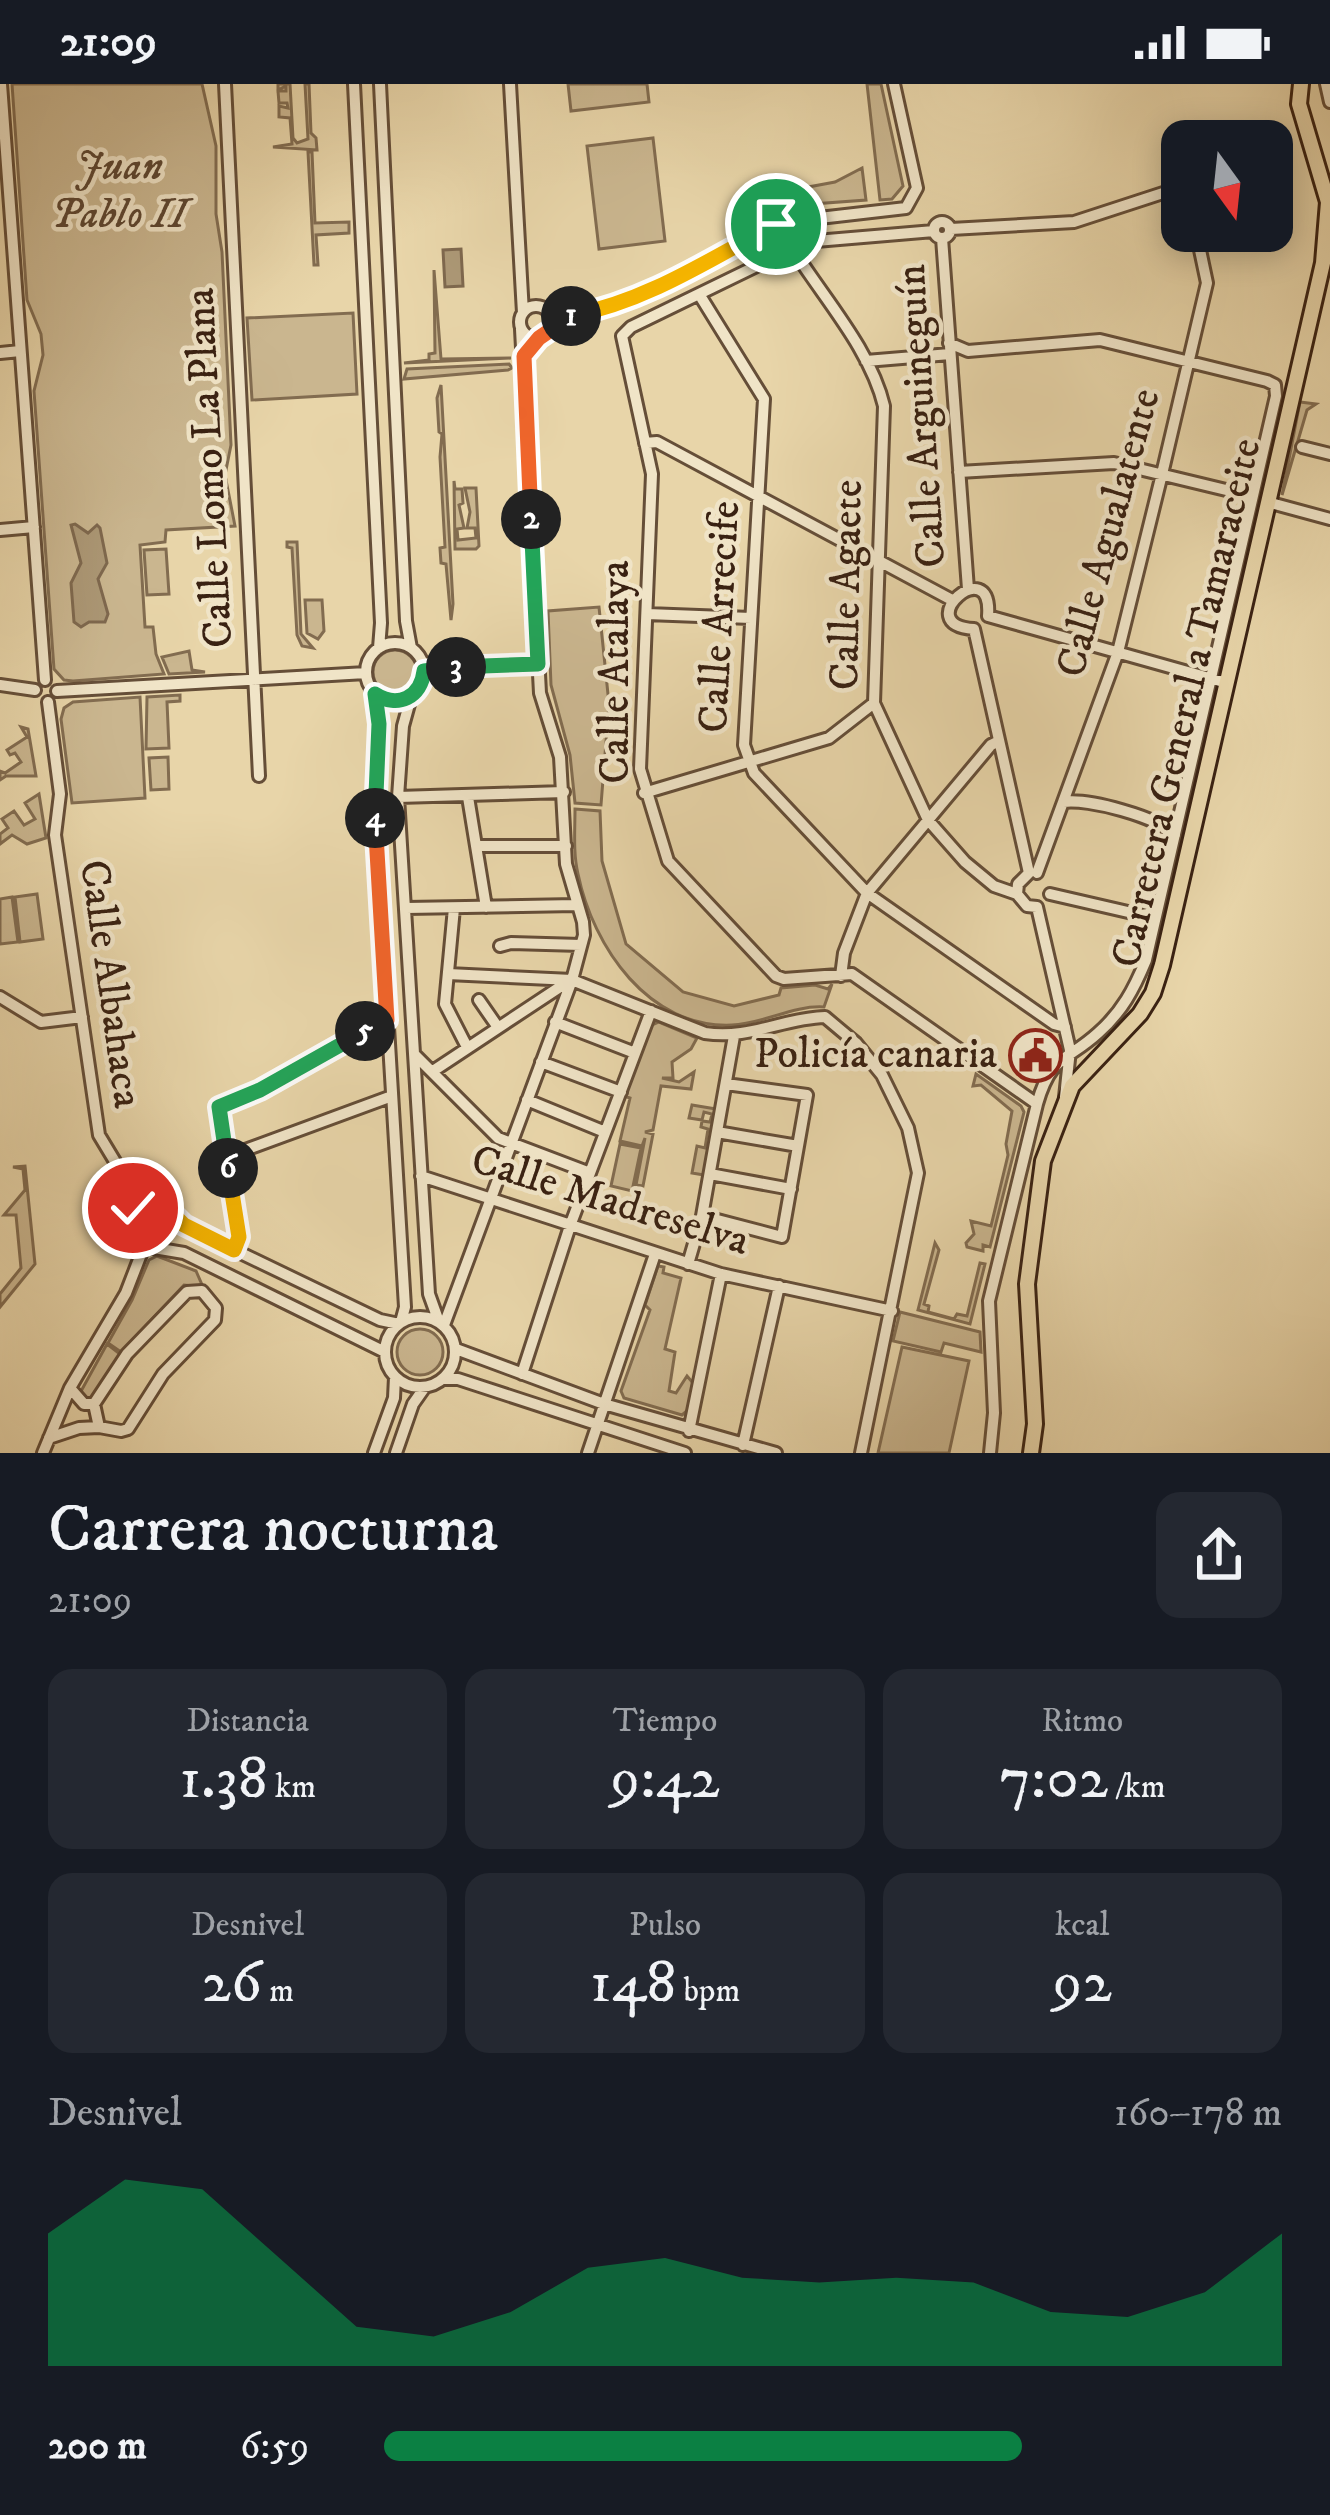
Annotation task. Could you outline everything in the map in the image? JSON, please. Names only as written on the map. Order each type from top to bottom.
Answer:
[{"type":"main road","name":"Carretera General a Tamaraceite","points":[[1031,1453],[1035,1424],[1029,1258],[1043,1161],[1077,1079],[1123,1035],[1153,993],[1217,680],[1240,629],[1329,224],[1323,180],[1300,104],[1301,84]]},
{"type":"street","points":[[1,84],[34,527],[38,699],[48,702],[57,691],[366,673]]},
{"type":"street","name":"Calle Lomo La Plana","points":[[225,84],[259,776]]},
{"type":"street","points":[[354,84],[379,648]]},
{"type":"street","points":[[380,84],[406,621],[411,648],[424,671],[403,726],[398,797],[429,1294],[456,1348],[604,1404],[776,1453]]},
{"type":"street","points":[[441,1323],[572,980],[583,922],[566,846],[560,758],[540,693],[510,84]]},
{"type":"street","points":[[524,356],[539,338],[571,316],[648,293],[776,224],[906,208],[917,188],[894,84]]},
{"type":"street","points":[[1327,84],[1330,102]]},
{"type":"street","points":[[942,233],[1074,222],[1161,195]]},
{"type":"street","name":"Calle Agaete","points":[[942,233],[804,242],[797,247],[798,257],[866,361],[884,406],[874,704],[928,820],[965,862],[994,886],[1017,894]]},
{"type":"street","name":"Calle Arguineguín","points":[[942,233],[968,590]]},
{"type":"street","name":"Calle Agualatente","points":[[1033,873],[1047,847],[1118,652],[1208,284],[1201,252]]},
{"type":"street","name":"Calle Atalaya","points":[[772,258],[631,327],[622,336],[652,474],[640,769],[644,793],[668,861],[776,976],[784,980],[852,974],[1037,1104]]},
{"type":"street","points":[[522,289],[543,308],[551,328]]},
{"type":"street","name":"Calle Arrecife","points":[[699,293],[764,399],[744,745],[754,773],[867,893],[1054,1024],[1065,1027]]},
{"type":"street","points":[[523,313],[543,308],[571,316]]},
{"type":"street","points":[[521,329],[539,338]]},
{"type":"street","points":[[866,361],[949,349],[1100,340],[1275,385],[1217,680],[1145,960],[1134,990],[1097,1034],[1056,1063],[1037,1104],[988,1301],[986,1453]]},
{"type":"street","points":[[0,353],[20,351]]},
{"type":"street","points":[[645,443],[657,442],[952,600]]},
{"type":"street","points":[[1302,447],[1330,454]]},
{"type":"street","points":[[959,472],[1096,462],[1251,496]]},
{"type":"street","points":[[1270,503],[1330,519]]},
{"type":"street","points":[[0,530],[34,527]]},
{"type":"street","points":[[952,600],[968,590],[986,598],[988,616]]},
{"type":"street","points":[[952,600],[952,619],[962,628],[974,629],[988,616]]},
{"type":"street","points":[[647,614],[751,618]]},
{"type":"street","points":[[988,616],[1217,680]]},
{"type":"street","points":[[974,629],[1024,847],[1033,873],[1049,883],[1050,894]]},
{"type":"street","points":[[374,1453],[394,1398],[395,1377],[385,1352],[388,1336],[400,1323],[405,1307],[374,796],[379,724],[366,673],[379,648],[394,643],[411,648]]},
{"type":"street","points":[[424,671],[538,664]]},
{"type":"street","points":[[0,685],[51,681],[57,691]]},
{"type":"street","points":[[375,694],[393,701],[411,697]]},
{"type":"street","name":"Calle Albahaca","points":[[48,702],[60,794],[55,835],[99,1135],[140,1204]]},
{"type":"street","points":[[644,793],[829,738],[874,704]]},
{"type":"street","points":[[841,976],[844,953],[867,893],[991,745],[1000,741]]},
{"type":"street","points":[[398,797],[564,792]]},
{"type":"street","points":[[468,796],[486,907]]},
{"type":"street","points":[[1063,802],[1083,801],[1157,822],[1175,835]]},
{"type":"street","points":[[477,846],[566,846]]},
{"type":"street","points":[[1024,847],[1047,847]]},
{"type":"street","points":[[1033,873],[1018,884],[1017,894],[1027,906],[1037,907]]},
{"type":"street","points":[[1050,894],[1141,915],[1155,913]]},
{"type":"street","points":[[1037,907],[1050,894]]},
{"type":"street","points":[[406,908],[576,905]]},
{"type":"street","points":[[1037,907],[1070,1050],[1065,1103]]},
{"type":"street","points":[[454,908],[446,1013],[467,1047]]},
{"type":"street","points":[[500,946],[581,945]]},
{"type":"street","points":[[448,974],[572,980],[705,1034],[734,1036],[825,1017],[856,1043],[899,1105],[916,1155],[918,1183],[861,1453]]},
{"type":"street","points":[[416,1084],[436,1075],[496,1026],[572,980]]},
{"type":"street","points":[[0,997],[41,1022],[82,1017]]},
{"type":"street","points":[[479,1000],[496,1026]]},
{"type":"street","points":[[522,1373],[570,1226],[651,1010]]},
{"type":"street","points":[[234,1250],[239,1237],[219,1107],[260,1090],[387,1020]]},
{"type":"street","points":[[555,1022],[635,1053]]},
{"type":"street","points":[[688,1264],[702,1216],[734,1036]]},
{"type":"street","name":"Calle Madreselva","points":[[414,1054],[498,1138],[512,1145]]},
{"type":"street","points":[[541,1062],[621,1092]]},
{"type":"street","points":[[702,1216],[782,1237],[799,1146],[807,1095],[726,1084]]},
{"type":"street","points":[[226,1156],[392,1096]]},
{"type":"street","points":[[527,1100],[605,1132]]},
{"type":"street","points":[[718,1132],[799,1146]]},
{"type":"street","points":[[512,1145],[590,1173]]},
{"type":"street","points":[[710,1174],[790,1189]]},
{"type":"street","name":"Calle Madreselva","points":[[421,1176],[721,1274],[892,1310]]},
{"type":"street","points":[[385,1352],[173,1248],[143,1249],[127,1232],[128,1215],[140,1204],[155,1201],[184,1225],[380,1320],[400,1323],[420,1316],[441,1323]]},
{"type":"street","points":[[158,1249],[173,1235],[173,1215]]},
{"type":"street","points":[[43,1453],[70,1388],[125,1293],[143,1249]]},
{"type":"street","points":[[588,1453],[655,1254]]},
{"type":"street","points":[[689,1431],[721,1274]]},
{"type":"street","points":[[742,1445],[779,1286]]},
{"type":"street","points":[[49,1438],[80,1428],[128,1429],[163,1374],[215,1320],[216,1308],[202,1291],[187,1292],[128,1354],[80,1428]]},
{"type":"street","points":[[443,1379],[456,1348]]},
{"type":"street","points":[[395,1377],[425,1387],[443,1379],[470,1383],[685,1453]]},
{"type":"street","points":[[396,1453],[413,1405],[425,1387]]},
{"type":"street","points":[[70,1388],[84,1404],[94,1404]]},
{"type":"street","points":[[94,1404],[98,1427]]},
{"type":"green space","name":"Juan Pablo II","points":[[12,84],[202,84],[216,146],[231,445],[225,475],[235,526],[166,530],[165,542],[140,545],[145,627],[153,627],[164,674],[73,681],[64,680],[54,669],[34,391],[43,355],[41,334],[27,300]]},
{"type":"green space","points":[[278,84],[290,84],[297,143],[308,139],[305,84],[309,84],[311,133],[317,150],[273,147],[292,144],[290,118],[279,117],[279,106],[288,108],[287,103],[279,103],[278,91],[286,91],[286,86],[278,90]]},
{"type":"green space","points":[[568,84],[647,84],[649,102],[571,111]]},
{"type":"green space","points":[[867,84],[881,84],[903,186],[892,199],[880,200]]},
{"type":"green space","points":[[653,138],[665,241],[599,249],[587,146]]},
{"type":"green space","points":[[308,152],[312,152],[315,223],[349,222],[349,233],[316,235],[318,265],[314,265]]},
{"type":"green space","points":[[862,168],[866,200],[785,206],[756,217],[771,208],[769,203],[752,212],[760,196],[835,182]]},
{"type":"green space","points":[[434,270],[441,359],[511,358],[404,363],[429,360],[429,354],[435,353]]},
{"type":"green space","points":[[353,313],[357,394],[252,400],[247,318]]},
{"type":"green space","points":[[509,364],[512,368],[508,370],[404,379],[407,369]]},
{"type":"green space","points":[[441,385],[451,620],[440,548],[445,547],[437,398]]},
{"type":"green space","points":[[1300,402],[1316,404],[1307,410],[1282,495]]},
{"type":"green space","points":[[454,481],[455,489],[462,489],[463,503],[459,505],[464,528],[457,529],[458,540],[476,538],[475,528],[467,528],[470,512],[465,488],[476,488],[479,546],[476,549],[455,549]]},
{"type":"green space","points":[[287,542],[297,542],[301,634],[313,648],[302,646],[297,635],[292,548]]},
{"type":"green space","points":[[166,549],[169,594],[147,595],[144,550]]},
{"type":"green space","points":[[305,600],[322,600],[324,631],[318,639],[307,633]]},
{"type":"green space","points":[[599,607],[609,704],[601,805],[575,803],[570,755],[551,685],[548,611]]},
{"type":"green space","points":[[395,650],[411,656],[417,672],[411,688],[395,694],[379,688],[373,672],[379,656]]},
{"type":"green space","points":[[189,651],[192,670],[205,672],[169,674],[162,657]]},
{"type":"green space","points":[[180,695],[180,701],[167,702],[169,748],[146,749],[147,697]]},
{"type":"green space","points":[[140,697],[145,798],[72,803],[61,719],[64,708],[73,702]]},
{"type":"green space","points":[[21,727],[28,729],[36,776],[0,780],[0,771],[5,773],[21,762],[7,750],[27,737]]},
{"type":"green space","points":[[168,757],[169,789],[151,790],[149,758]]},
{"type":"green space","points":[[39,794],[46,838],[27,844],[12,835],[0,844],[0,834],[8,828],[2,819],[14,811],[24,825],[35,819],[25,803]]},
{"type":"green space","points":[[575,809],[600,811],[602,861],[626,944],[683,992],[734,1006],[779,995],[781,988],[815,985],[828,989],[832,984],[824,1007],[732,1025],[702,1023],[651,998],[611,955],[586,902],[575,858]]},
{"type":"green space","points":[[37,894],[43,939],[20,942],[15,897]]},
{"type":"green space","points":[[12,897],[18,942],[0,944],[0,899]]},
{"type":"green space","points":[[659,1022],[697,1038],[691,1049],[672,1062],[673,1078],[662,1078],[679,1082],[694,1072],[691,1089],[661,1086],[653,1130],[645,1132],[653,1134],[643,1186],[636,1185],[645,1138],[642,1146],[620,1141],[630,1098],[624,1096],[650,1026]]},
{"type":"green space","points":[[976,1074],[1024,1112],[990,1247],[983,1245],[983,1251],[966,1243],[974,1234],[971,1221],[991,1226],[1008,1155],[1012,1111],[981,1085],[973,1086]]},
{"type":"green space","points":[[692,1105],[716,1109],[704,1175],[692,1173],[697,1146],[705,1148],[708,1129],[701,1127],[702,1121],[710,1122],[712,1114],[704,1112],[702,1120],[689,1118]]},
{"type":"green space","points":[[620,1144],[641,1148],[632,1191],[611,1186]]},
{"type":"green space","points":[[25,1166],[35,1264],[0,1307],[0,1294],[21,1268],[16,1215],[4,1215],[25,1190],[23,1169],[13,1167]]},
{"type":"green space","points":[[151,1205],[164,1211],[170,1224],[164,1237],[151,1243],[138,1237],[132,1224],[138,1211]]},
{"type":"green space","points":[[935,1243],[939,1250],[924,1304],[928,1312],[954,1319],[957,1314],[967,1316],[980,1263],[985,1264],[970,1324],[918,1310]]},
{"type":"green space","points":[[157,1256],[196,1271],[203,1287],[184,1285],[121,1352],[108,1343],[149,1260]]},
{"type":"green space","points":[[658,1266],[664,1267],[663,1273],[681,1278],[665,1349],[675,1352],[669,1391],[676,1393],[687,1376],[693,1383],[688,1410],[682,1415],[624,1398],[621,1391],[650,1310],[645,1305]]},
{"type":"green space","points":[[900,1312],[980,1332],[981,1352],[944,1343],[941,1352],[893,1341]]},
{"type":"green space","points":[[420,1329],[436,1336],[443,1352],[436,1368],[420,1375],[404,1368],[397,1352],[404,1336]]},
{"type":"green space","points":[[107,1344],[120,1354],[97,1395],[87,1400],[80,1393]]},
{"type":"green space","points":[[902,1347],[969,1361],[949,1453],[878,1453]]},
{"type":"shaded area","points":[[461,249],[463,286],[445,287],[443,250]]},
{"type":"shaded area","points":[[71,525],[88,533],[97,525],[100,528],[107,563],[98,579],[108,614],[105,622],[81,627],[74,622],[71,583],[81,563]]},
{"type":"place","name":"Policía canaria","points":[[1036,1055]]},
{"type":"route","points":[[133,1208],[147,1201],[163,1204],[184,1225],[234,1250],[239,1237],[219,1107],[260,1090],[387,1020],[374,796],[379,724],[375,694],[393,701],[411,697],[421,686],[424,671],[538,664],[524,356],[557,323],[648,293],[776,224]]}]
